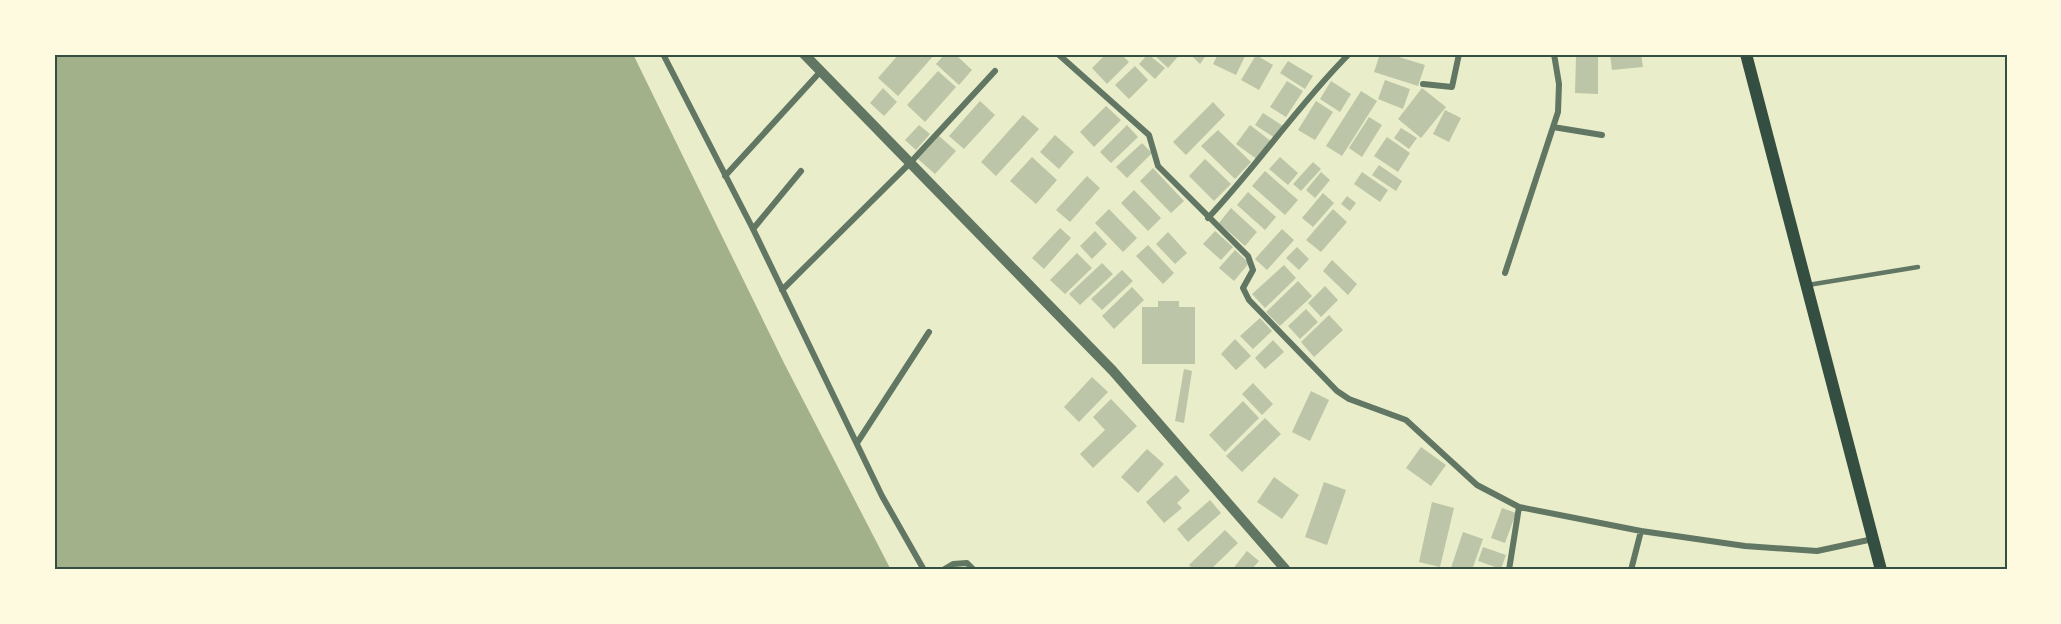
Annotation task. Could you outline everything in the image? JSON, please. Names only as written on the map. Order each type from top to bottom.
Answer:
[{"type":"main road","points":[[1746,54],[1881,570]]},
{"type":"street","points":[[663,54],[753,229],[882,496],[924,570]]},
{"type":"street","points":[[804,54],[1113,371],[1286,570]]},
{"type":"street","points":[[1058,54],[1149,135],[1158,166],[1252,263],[1252,270],[1243,288],[1249,300],[1327,382],[1349,399],[1406,420],[1477,485],[1519,507],[1641,531],[1745,546],[1817,551],[1873,538]]},
{"type":"street","points":[[1208,218],[1239,185],[1313,90],[1349,54]]},
{"type":"street","points":[[1423,84],[1452,87],[1459,54]]},
{"type":"street","points":[[1505,273],[1558,112],[1560,84],[1554,54]]},
{"type":"street","points":[[725,176],[821,71]]},
{"type":"street","points":[[782,290],[910,163],[995,71]]},
{"type":"street","points":[[1553,126],[1602,135]]},
{"type":"street","points":[[753,229],[801,171]]},
{"type":"street","points":[[857,444],[929,332]]},
{"type":"street","points":[[1509,570],[1519,507]]},
{"type":"street","points":[[1631,570],[1641,531]]},
{"type":"street","points":[[944,570],[953,564],[967,564],[974,570]]},
{"type":"lane","points":[[1807,286],[1918,267]]},
{"type":"shaded area","points":[[54,54],[633,54],[784,363],[891,570],[54,570]]},
{"type":"building","points":[[899,54],[935,54],[898,96],[878,78]]},
{"type":"building","points":[[945,54],[955,54],[972,70],[959,85],[936,64]]},
{"type":"building","points":[[1106,54],[1121,54],[1129,62],[1107,84],[1092,68]]},
{"type":"building","points":[[1148,54],[1165,68],[1155,79],[1139,64]]},
{"type":"building","points":[[1153,54],[1180,54],[1168,68]]},
{"type":"building","points":[[1190,54],[1207,54],[1200,64]]},
{"type":"building","points":[[1218,54],[1246,54],[1236,75],[1213,64]]},
{"type":"building","points":[[1380,54],[1389,54],[1425,65],[1418,86],[1374,72]]},
{"type":"building","points":[[1610,54],[1641,54],[1643,67],[1612,70]]},
{"type":"building","points":[[1256,55],[1273,65],[1259,90],[1241,80]]},
{"type":"building","points":[[1576,57],[1598,57],[1598,94],[1575,93]]},
{"type":"building","points":[[1288,61],[1313,76],[1305,89],[1280,73]]},
{"type":"building","points":[[1135,66],[1148,80],[1129,99],[1115,85]]},
{"type":"building","points":[[938,71],[956,87],[925,122],[907,105]]},
{"type":"building","points":[[1385,80],[1410,89],[1403,109],[1378,99]]},
{"type":"building","points":[[1287,81],[1303,91],[1286,117],[1270,107]]},
{"type":"building","points":[[1331,81],[1351,94],[1340,112],[1320,99]]},
{"type":"building","points":[[883,88],[897,102],[884,116],[870,103]]},
{"type":"building","points":[[1422,88],[1446,107],[1421,138],[1398,119]]},
{"type":"building","points":[[1361,91],[1377,101],[1342,156],[1326,146]]},
{"type":"building","points":[[980,101],[995,115],[964,149],[949,136]]},
{"type":"building","points":[[1316,101],[1333,112],[1315,140],[1298,130]]},
{"type":"building","points":[[1213,102],[1225,115],[1186,155],[1173,142]]},
{"type":"building","points":[[1106,106],[1121,120],[1094,147],[1080,132]]},
{"type":"building","points":[[1445,110],[1461,118],[1449,142],[1433,134]]},
{"type":"building","points":[[1263,113],[1283,126],[1275,138],[1255,125]]},
{"type":"building","points":[[1023,115],[1039,129],[996,176],[981,162]]},
{"type":"building","points":[[1369,117],[1382,125],[1362,157],[1349,148]]},
{"type":"building","points":[[919,125],[930,134],[916,150],[905,140]]},
{"type":"building","points":[[1127,125],[1138,137],[1111,163],[1100,152]]},
{"type":"building","points":[[1250,125],[1272,142],[1258,160],[1236,144]]},
{"type":"building","points":[[1401,128],[1417,138],[1409,149],[1394,138]]},
{"type":"building","points":[[1218,130],[1251,162],[1235,179],[1201,146]]},
{"type":"building","points":[[1055,135],[1074,152],[1059,169],[1040,152]]},
{"type":"building","points":[[939,136],[956,151],[935,174],[918,159]]},
{"type":"building","points":[[1387,137],[1410,153],[1398,172],[1374,156]]},
{"type":"building","points":[[1142,143],[1152,153],[1127,178],[1116,167]]},
{"type":"building","points":[[1032,157],[1057,180],[1036,204],[1010,181]]},
{"type":"building","points":[[1280,157],[1298,173],[1288,185],[1269,169]]},
{"type":"building","points":[[1205,159],[1231,184],[1214,201],[1189,176]]},
{"type":"building","points":[[1313,162],[1321,169],[1301,191],[1293,184]]},
{"type":"building","points":[[1379,165],[1402,181],[1396,191],[1372,175]]},
{"type":"building","points":[[1153,168],[1184,201],[1171,213],[1140,181]]},
{"type":"building","points":[[1265,171],[1298,200],[1285,215],[1252,186]]},
{"type":"building","points":[[1321,172],[1330,180],[1315,198],[1306,190]]},
{"type":"building","points":[[1362,172],[1388,190],[1380,202],[1354,184]]},
{"type":"building","points":[[1087,176],[1100,188],[1070,222],[1056,210]]},
{"type":"building","points":[[1134,190],[1161,218],[1148,231],[1121,203]]},
{"type":"building","points":[[1248,192],[1276,217],[1265,230],[1237,205]]},
{"type":"building","points":[[1323,193],[1334,203],[1313,227],[1302,218]]},
{"type":"building","points":[[1347,196],[1356,203],[1350,211],[1341,204]]},
{"type":"building","points":[[1231,208],[1257,232],[1245,246],[1219,223]]},
{"type":"building","points":[[1109,209],[1137,238],[1123,252],[1095,223]]},
{"type":"building","points":[[1333,209],[1347,222],[1321,252],[1306,240]]},
{"type":"building","points":[[1060,228],[1071,238],[1044,269],[1032,258]]},
{"type":"building","points":[[1282,229],[1294,240],[1267,270],[1255,259]]},
{"type":"building","points":[[1095,231],[1107,244],[1092,259],[1080,246]]},
{"type":"building","points":[[1215,231],[1233,247],[1221,260],[1203,244]]},
{"type":"building","points":[[1168,232],[1187,253],[1175,264],[1156,244]]},
{"type":"building","points":[[1148,245],[1174,273],[1163,284],[1136,256]]},
{"type":"building","points":[[1297,247],[1309,259],[1299,270],[1286,258]]},
{"type":"building","points":[[1235,250],[1249,263],[1234,281],[1219,268]]},
{"type":"building","points":[[1077,253],[1092,268],[1065,294],[1050,280]]},
{"type":"building","points":[[1332,260],[1357,284],[1348,295],[1323,271]]},
{"type":"building","points":[[1102,263],[1113,274],[1080,305],[1069,294]]},
{"type":"building","points":[[1284,265],[1296,278],[1265,308],[1252,294]]},
{"type":"building","points":[[1122,270],[1133,281],[1102,310],[1091,299]]},
{"type":"building","points":[[1298,281],[1312,296],[1280,326],[1266,312]]},
{"type":"building","points":[[1325,286],[1338,300],[1321,317],[1308,303]]},
{"type":"building","points":[[1132,287],[1144,300],[1114,329],[1102,316]]},
{"type":"building","points":[[1158,301],[1179,301],[1179,307],[1195,307],[1195,364],[1142,364],[1142,307],[1158,307]]},
{"type":"building","points":[[1306,309],[1318,322],[1300,339],[1288,326]]},
{"type":"building","points":[[1329,315],[1343,330],[1314,357],[1301,342]]},
{"type":"building","points":[[1260,318],[1272,331],[1253,349],[1240,336]]},
{"type":"building","points":[[1235,339],[1251,356],[1236,370],[1221,354]]},
{"type":"building","points":[[1273,340],[1284,352],[1265,369],[1255,358]]},
{"type":"building","points":[[1184,369],[1192,371],[1184,423],[1175,421]]},
{"type":"building","points":[[1092,377],[1108,392],[1079,422],[1064,407]]},
{"type":"building","points":[[1253,383],[1273,404],[1262,415],[1242,394]]},
{"type":"building","points":[[1311,391],[1329,400],[1310,441],[1292,432]]},
{"type":"building","points":[[1111,399],[1137,426],[1093,468],[1080,454],[1105,430],[1093,417]]},
{"type":"building","points":[[1243,401],[1259,418],[1225,452],[1209,435]]},
{"type":"building","points":[[1265,418],[1281,434],[1242,472],[1226,456]]},
{"type":"building","points":[[1421,447],[1446,465],[1431,486],[1406,468]]},
{"type":"building","points":[[1147,449],[1164,464],[1138,493],[1121,477]]},
{"type":"building","points":[[1176,475],[1190,491],[1177,503],[1182,508],[1164,523],[1146,502]]},
{"type":"building","points":[[1274,477],[1299,495],[1282,519],[1257,502]]},
{"type":"building","points":[[1324,482],[1346,490],[1327,545],[1305,537]]},
{"type":"building","points":[[1210,500],[1221,513],[1188,542],[1177,529]]},
{"type":"building","points":[[1432,502],[1454,508],[1440,567],[1419,562]]},
{"type":"building","points":[[1502,508],[1516,513],[1505,543],[1491,538]]},
{"type":"building","points":[[1225,530],[1238,543],[1210,570],[1194,570],[1189,565]]},
{"type":"building","points":[[1463,532],[1483,539],[1472,570],[1451,568]]},
{"type":"building","points":[[1483,547],[1506,555],[1501,569],[1478,561]]},
{"type":"building","points":[[1247,551],[1259,561],[1251,570],[1232,570]]}]
